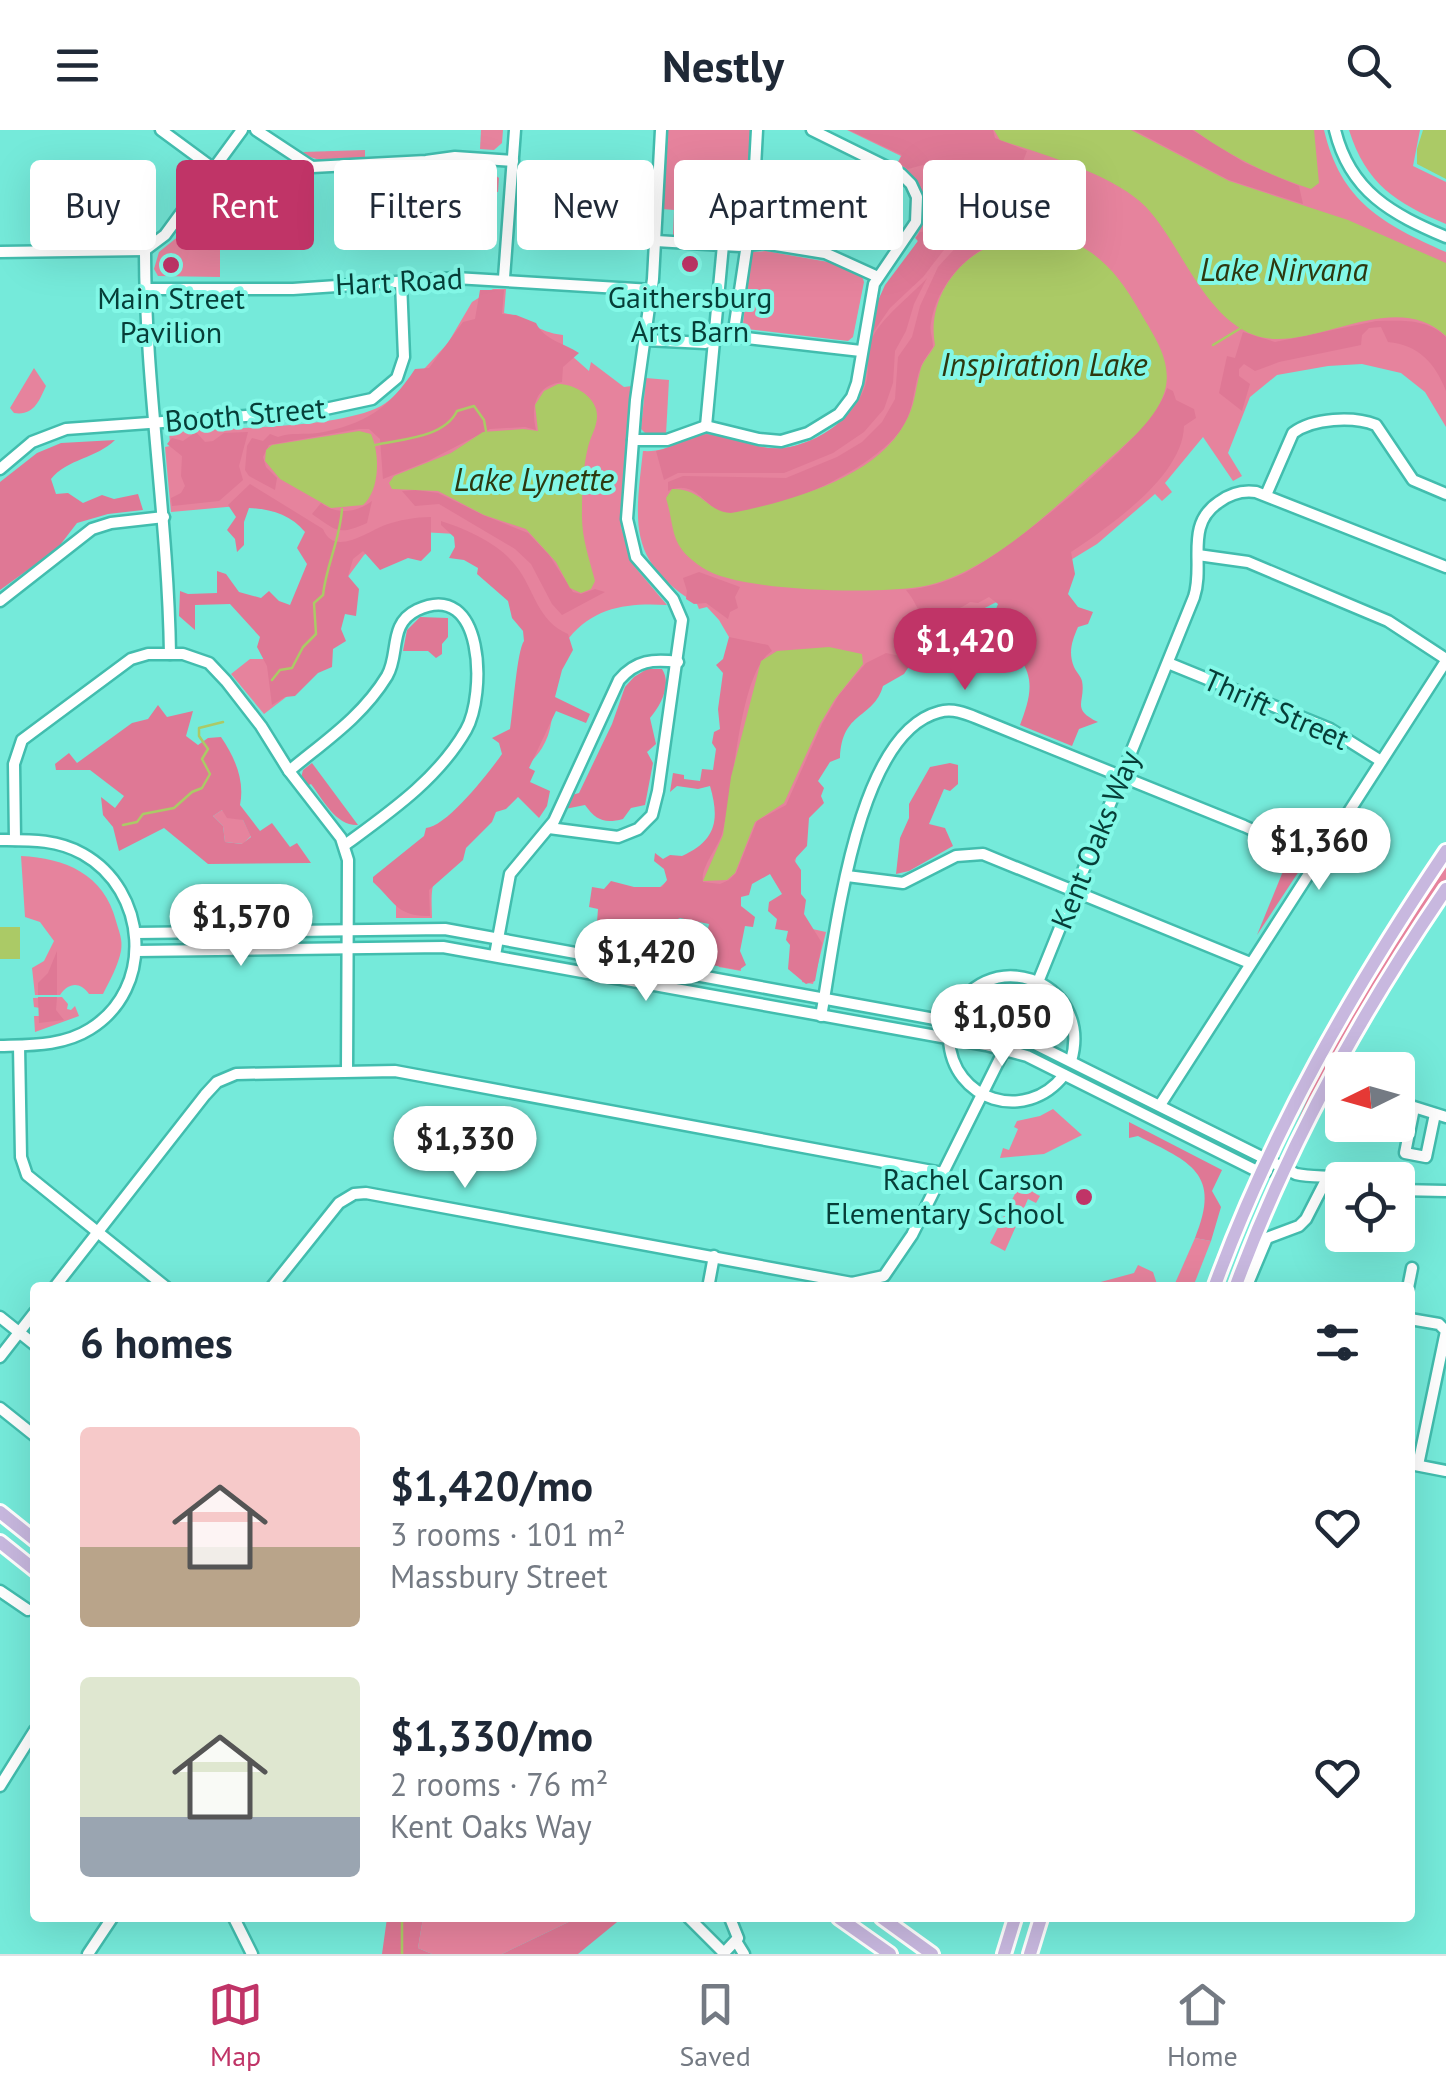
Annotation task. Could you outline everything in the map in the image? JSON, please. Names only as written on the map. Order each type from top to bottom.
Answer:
[{"type":"main road","points":[[1216,1282],[1263,1166],[1344,1008],[1446,851]]},
{"type":"main road","points":[[1345,1052],[1404,950],[1446,890]]},
{"type":"main road","points":[[1238,1282],[1284,1168],[1325,1090]]},
{"type":"main road","points":[[0,1512],[30,1536]]},
{"type":"main road","points":[[0,1542],[30,1566]]},
{"type":"main road","points":[[845,1922],[890,1954]]},
{"type":"main road","points":[[888,1922],[932,1954]]},
{"type":"main road","points":[[1004,1954],[1014,1922]]},
{"type":"main road","points":[[1030,1954],[1039,1922]]},
{"type":"street","points":[[162,130],[203,160]]},
{"type":"street","points":[[220,160],[242,130]]},
{"type":"street","points":[[256,130],[312,167],[455,157],[513,161]]},
{"type":"street","points":[[504,278],[515,130]]},
{"type":"street","points":[[549,828],[618,837],[635,832],[649,819],[658,791],[682,633],[680,612],[640,564],[629,539],[627,511],[652,290],[661,130]]},
{"type":"street","points":[[755,160],[757,130]]},
{"type":"street","points":[[633,440],[667,440],[706,426],[774,441],[797,437],[838,414],[852,397],[868,301],[878,276],[916,222],[918,204],[915,191],[901,174],[812,130]]},
{"type":"street","points":[[1336,130],[1348,164],[1374,198],[1397,215],[1446,237]]},
{"type":"street","points":[[156,242],[176,220]]},
{"type":"street","points":[[656,241],[674,242]]},
{"type":"street","points":[[0,252],[145,250],[146,352],[164,518],[170,654]]},
{"type":"street","points":[[706,426],[722,250]]},
{"type":"street","points":[[733,337],[744,250]]},
{"type":"street","points":[[807,250],[832,254],[878,276]]},
{"type":"street","name":"Hart Road","points":[[145,288],[280,289],[504,278],[652,290]]},
{"type":"street","name":"Booth Street","points":[[0,469],[27,446],[56,431],[316,411],[363,402],[380,394],[396,378],[404,357],[401,282]]},
{"type":"street","points":[[646,340],[713,342],[733,337],[861,351]]},
{"type":"street","points":[[1446,494],[1413,480],[1376,425],[1337,420],[1305,426],[1293,433],[1266,494],[1446,567]]},
{"type":"street","name":"Kent Oaks Way","points":[[862,1282],[884,1276],[898,1259],[1038,982],[1198,585],[1197,532],[1211,507],[1240,492],[1266,494]]},
{"type":"street","points":[[0,601],[92,529],[111,523],[164,518]]},
{"type":"street","points":[[1160,1106],[1446,660],[1372,614],[1240,560],[1198,555]]},
{"type":"street","points":[[289,771],[348,726],[363,708],[389,673],[397,630],[406,618],[416,610],[435,606],[464,618],[474,637],[476,659],[476,704],[467,728],[430,778],[345,844]]},
{"type":"street","points":[[15,840],[14,764],[22,740],[131,659],[142,655],[196,656],[214,667],[345,844],[347,1071]]},
{"type":"street","points":[[495,955],[510,874],[549,828],[619,680],[646,661],[678,662]]},
{"type":"street","name":"Thrift Street","points":[[1168,663],[1330,729],[1381,761]]},
{"type":"street","points":[[822,1016],[857,826],[878,776],[912,729],[938,712],[964,713],[1286,844],[1315,862]]},
{"type":"street","points":[[0,840],[63,844],[101,866],[127,900],[136,933],[128,984],[100,1022],[65,1040],[0,1046]]},
{"type":"street","points":[[847,876],[904,883],[956,856],[978,853],[1250,963]]},
{"type":"street","points":[[136,933],[445,929],[951,1022],[1012,1036],[1071,1061],[1160,1106],[1263,1166]]},
{"type":"street","points":[[136,951],[443,947],[1006,1049],[1263,1166],[1325,1180]]},
{"type":"street","points":[[951,1022],[965,996],[989,980],[1018,976],[1038,982],[1056,994],[1071,1016],[1075,1034],[1071,1061]]},
{"type":"street","points":[[948,1038],[958,1074],[982,1096],[1002,1102],[1028,1101],[1052,1088],[1064,1075]]},
{"type":"street","points":[[19,1046],[23,1166],[34,1181],[160,1282]]},
{"type":"street","points":[[59,1282],[217,1082],[229,1075],[249,1072],[409,1073],[943,1173]]},
{"type":"street","points":[[1407,1142],[1405,1153],[1426,1157],[1440,1115],[1415,1108]]},
{"type":"street","points":[[1249,1282],[1267,1238],[1299,1226],[1325,1182]]},
{"type":"street","points":[[1415,1190],[1446,1191]]},
{"type":"street","name":"Kent Oaks Way","points":[[276,1282],[339,1203],[354,1194],[366,1193],[847,1282]]},
{"type":"street","points":[[709,1282],[714,1256]]},
{"type":"street","points":[[1409,1282],[1412,1268]]},
{"type":"street","points":[[0,1317],[30,1341]]},
{"type":"street","points":[[0,1357],[30,1318]]},
{"type":"street","points":[[1415,1320],[1439,1324],[1446,1330],[1424,1437],[1415,1461]]},
{"type":"street","points":[[0,1408],[30,1428]]},
{"type":"street","points":[[1415,1435],[1424,1437]]},
{"type":"street","points":[[1415,1464],[1446,1470]]},
{"type":"street","points":[[0,1591],[28,1610]]},
{"type":"street","points":[[0,1786],[30,1739]]},
{"type":"street","points":[[88,1954],[109,1922]]},
{"type":"street","points":[[236,1922],[252,1954]]},
{"type":"street","points":[[693,1922],[723,1953],[738,1938],[732,1922]]},
{"type":"street","points":[[736,1941],[744,1954]]},
{"type":"shaded area","points":[[481,130],[503,130],[502,143],[494,150],[480,149]]},
{"type":"shaded area","points":[[667,130],[753,130],[752,160],[674,160],[674,210],[663,209]]},
{"type":"shaded area","points":[[847,130],[1324,130],[1341,176],[1368,208],[1446,252],[1446,427],[1425,392],[1401,373],[1362,364],[1277,375],[1250,397],[1228,453],[1242,476],[1233,481],[1203,437],[1165,483],[1172,492],[1162,501],[1155,494],[1097,544],[977,612],[889,675],[850,719],[809,793],[790,888],[808,928],[826,932],[813,984],[802,982],[805,969],[780,871],[746,871],[736,920],[741,971],[719,967],[712,948],[712,918],[680,912],[641,934],[637,952],[593,944],[714,838],[733,644],[707,607],[699,609],[674,588],[647,556],[638,520],[643,451],[709,435],[766,448],[785,448],[811,440],[835,426],[849,412],[864,384],[876,306],[918,241],[915,238],[923,220],[923,250],[1086,250],[1086,160],[923,160],[923,195],[903,168],[901,156]]},
{"type":"shaded area","points":[[849,130],[993,130],[995,138],[1027,151],[1024,160],[923,160],[923,165],[908,169],[900,160],[902,155]]},
{"type":"shaded area","points":[[1134,130],[1192,130],[1245,163],[1299,186],[1303,204],[1229,180]]},
{"type":"shaded area","points":[[1349,130],[1420,130],[1413,166],[1446,182],[1446,224],[1412,208],[1385,189],[1364,165]]},
{"type":"shaded area","points":[[365,150],[365,158],[332,161],[303,152]]},
{"type":"shaded area","points":[[920,232],[923,250],[944,250],[923,277],[890,308],[872,334],[877,303],[885,285],[918,241]]},
{"type":"shaded area","points":[[176,238],[176,250],[220,250],[220,277],[158,276],[154,269],[159,252]]},
{"type":"shaded area","points":[[954,250],[982,250],[961,266],[941,293],[931,326],[933,347],[921,366],[908,418],[873,457],[825,485],[749,511],[728,513],[687,489],[668,491],[668,482],[683,476],[786,478],[862,442],[882,422],[895,399],[898,357],[912,337],[920,306],[938,267]]},
{"type":"shaded area","points":[[752,252],[834,263],[862,276],[853,337],[848,341],[747,329],[743,323]]},
{"type":"shaded area","points":[[927,278],[895,351],[893,383],[884,409],[864,432],[833,453],[784,473],[678,473],[664,480],[656,451],[694,436],[717,435],[782,448],[809,441],[835,426],[863,392],[875,333]]},
{"type":"shaded area","points":[[493,289],[506,289],[504,313],[563,335],[563,348],[589,371],[591,362],[624,387],[632,386],[621,527],[635,567],[667,605],[639,605],[601,613],[569,638],[557,664],[551,722],[542,748],[484,813],[440,871],[432,889],[432,918],[396,918],[396,905],[502,776],[532,617],[456,534],[421,532],[374,548],[347,578],[311,678],[264,714],[231,674],[250,659],[264,659],[313,563],[312,539],[288,512],[249,505],[171,512],[165,447],[170,446],[169,431],[309,423],[362,414],[381,406],[409,378],[413,381],[448,343],[472,302]]},
{"type":"shaded area","points":[[480,290],[504,290],[502,314],[536,323],[549,337],[579,353],[563,367],[562,382],[540,393],[534,414],[536,430],[490,429],[383,479],[380,439],[369,429],[359,429],[269,445],[263,457],[266,467],[277,478],[275,490],[249,476],[245,470],[247,446],[252,438],[263,441],[270,434],[278,437],[334,430],[374,413],[396,394],[415,369],[429,368],[463,322],[475,319]]},
{"type":"shaded area","points":[[1376,321],[1422,324],[1446,337],[1446,391],[1425,357],[1409,347],[1388,342],[1381,327],[1369,328],[1362,335],[1361,345],[1279,362],[1255,371],[1244,364],[1239,376],[1250,384],[1242,411],[1219,393],[1227,356],[1235,358],[1243,332],[1275,342]]},
{"type":"shaded area","points":[[34,368],[46,386],[31,410],[14,413],[10,408]]},
{"type":"shaded area","points":[[646,378],[669,380],[666,434],[645,433],[641,429]]},
{"type":"shaded area","points":[[1167,388],[1176,400],[1194,409],[1196,418],[1184,426],[1171,463],[1142,498],[1071,552],[1075,574],[1068,594],[1078,607],[1093,612],[1088,624],[1078,627],[1071,656],[1082,681],[1082,709],[1098,722],[1079,729],[1072,746],[1020,725],[1028,699],[1028,675],[1020,659],[1000,662],[1002,646],[979,636],[930,649],[971,628],[982,614],[994,614],[998,604],[989,597],[978,603],[970,602],[929,625],[906,590],[965,573],[1046,516],[1136,434]]},
{"type":"shaded area","points":[[196,432],[205,442],[224,433],[248,432],[239,466],[243,480],[219,501],[172,506],[171,498],[185,486],[182,456],[167,444],[172,438],[183,441]]},
{"type":"shaded area","points":[[115,440],[58,472],[51,479],[56,494],[68,493],[83,503],[102,495],[114,499],[138,494],[143,510],[77,523],[57,549],[0,590],[0,482],[37,453],[61,443]]},
{"type":"shaded area","points":[[250,484],[323,529],[335,541],[351,540],[396,522],[431,517],[431,551],[421,561],[408,558],[380,570],[363,551],[353,559],[348,576],[359,589],[356,616],[345,614],[341,629],[346,641],[333,649],[332,667],[318,673],[295,696],[272,705],[267,666],[257,647],[260,637],[230,604],[195,605],[195,630],[179,616],[180,591],[217,593],[217,571],[226,574],[239,592],[261,598],[269,591],[290,605],[307,564],[297,548],[305,532],[280,514],[249,508],[244,522],[244,545],[237,552],[235,539],[227,530],[236,517],[228,505]]},
{"type":"shaded area","points":[[402,491],[438,493],[528,533],[549,555],[573,592],[605,592],[562,615],[531,564],[515,549],[439,504],[415,506]]},
{"type":"shaded area","points":[[372,501],[367,523],[350,529],[333,528],[312,514],[321,503],[346,511]]},
{"type":"shaded area","points":[[441,521],[492,544],[516,566],[549,621],[568,634],[573,650],[562,670],[555,697],[590,714],[586,723],[556,711],[529,768],[535,771],[530,782],[550,791],[539,818],[518,797],[506,809],[496,812],[492,822],[466,848],[463,860],[429,890],[430,916],[419,916],[397,906],[373,882],[373,877],[424,836],[426,828],[456,808],[502,754],[499,743],[492,738],[510,729],[524,641],[508,601],[477,574],[478,568],[449,558],[455,547],[454,537]]},
{"type":"shaded area","points":[[699,572],[740,587],[735,597],[738,608],[730,612],[728,619],[706,603],[694,604],[686,599],[683,578]]},
{"type":"shaded area","points":[[420,617],[448,618],[448,637],[442,644],[442,654],[436,658],[428,651],[403,651],[407,630]]},
{"type":"shaded area","points":[[729,637],[768,645],[772,651],[761,663],[744,708],[722,834],[706,865],[703,882],[720,884],[736,873],[757,821],[786,805],[822,724],[839,695],[866,663],[886,653],[914,659],[904,674],[883,686],[872,705],[852,723],[846,731],[840,758],[830,762],[818,781],[824,788],[824,803],[809,818],[807,846],[794,860],[801,870],[804,914],[822,943],[815,981],[806,984],[788,969],[788,931],[775,929],[777,919],[768,911],[769,902],[782,894],[770,874],[752,884],[749,895],[741,897],[741,906],[755,917],[753,927],[745,926],[740,951],[746,965],[739,970],[701,963],[709,924],[680,918],[640,930],[637,943],[596,935],[598,909],[589,907],[592,887],[604,889],[611,881],[634,887],[662,887],[667,880],[664,869],[654,861],[655,853],[663,859],[682,856],[708,836],[715,809],[710,786],[677,786],[670,792],[673,773],[700,781],[702,769],[713,770],[716,749],[712,743],[714,732],[720,729],[718,709],[723,673],[716,665],[723,659]]},
{"type":"shaded area","points":[[647,669],[662,669],[666,681],[661,701],[650,718],[656,744],[647,752],[653,763],[645,805],[631,808],[623,819],[611,821],[597,817],[585,805],[565,809],[572,795],[579,793],[625,687]]},
{"type":"shaded area","points":[[158,705],[167,717],[193,711],[186,736],[198,745],[208,738],[221,737],[238,770],[240,805],[260,831],[272,823],[290,847],[297,843],[311,863],[208,864],[164,828],[119,851],[113,827],[103,815],[101,797],[115,808],[124,796],[90,770],[56,770],[55,764],[69,753],[77,763],[132,723],[148,719]],"holes":[[[222,810],[227,818],[243,820],[251,837],[242,844],[225,842],[223,826],[213,816]]]},
{"type":"shaded area","points":[[312,763],[358,825],[337,817],[311,784],[307,786],[301,778],[303,770]]},
{"type":"shaded area","points":[[958,765],[958,784],[950,791],[944,789],[929,824],[945,828],[953,846],[909,871],[896,874],[909,804],[930,767]]},
{"type":"shaded area","points":[[222,810],[243,820],[251,836],[243,844],[225,842],[223,826],[213,816]]},
{"type":"shaded area","points":[[21,856],[67,865],[102,891],[121,943],[118,962],[103,994],[89,994],[74,985],[60,995],[35,995],[32,968],[44,961],[54,941],[40,922],[25,917]]},
{"type":"shaded area","points":[[1288,859],[1301,868],[1257,935]]},
{"type":"shaded area","points":[[1446,865],[1446,879],[1364,1005],[1338,1052],[1328,1052],[1332,1043]]},
{"type":"shaded area","points":[[57,951],[57,995],[38,995],[38,983],[48,973]]},
{"type":"shaded area","points":[[38,997],[57,997],[56,1010],[64,1020],[39,1023]]},
{"type":"shaded area","points":[[62,997],[67,1009],[75,1006],[79,1016],[35,1032],[34,1016],[40,1016],[40,1008],[34,1007],[33,998]]},
{"type":"shaded area","points":[[1325,1059],[1325,1076],[1286,1148]]},
{"type":"shaded area","points":[[1053,1109],[1082,1135],[1044,1154],[1000,1158],[1003,1148],[1009,1150],[1018,1129],[1014,1127],[1017,1121]]},
{"type":"shaded area","points":[[1129,1122],[1222,1170],[1212,1191],[1221,1207],[1211,1241],[1195,1238],[1205,1198],[1196,1172],[1156,1145],[1138,1136],[1129,1138]]},
{"type":"shaded area","points":[[1019,1186],[1036,1187],[1040,1196],[1036,1203],[1028,1199],[1005,1251],[990,1243]]},
{"type":"shaded area","points":[[1195,1238],[1211,1241],[1195,1282],[1176,1282]]},
{"type":"shaded area","points":[[1138,1265],[1153,1272],[1156,1282],[1101,1282],[1134,1273]]},
{"type":"shaded area","points":[[386,1922],[422,1922],[418,1948],[432,1954],[382,1954]]},
{"type":"shaded area","points":[[422,1922],[569,1922],[502,1954],[432,1954],[418,1948]]},
{"type":"shaded area","points":[[569,1922],[617,1922],[578,1954],[502,1954]]},
{"type":"water","name":"Lake Nirvana","points":[[994,130],[1131,130],[1229,181],[1348,220],[1446,263],[1446,336],[1425,322],[1401,317],[1299,337],[1276,339],[1254,335],[1236,326],[1207,296],[1159,222],[1132,195],[1086,171],[1086,160],[1057,160],[1000,140]]},
{"type":"water","points":[[1194,130],[1314,130],[1319,183],[1311,189],[1280,178]]},
{"type":"water","points":[[1423,130],[1446,130],[1446,179],[1417,164]]},
{"type":"water","name":"Inspiration Lake","points":[[983,250],[1086,250],[1115,274],[1155,337],[1166,366],[1162,398],[1139,431],[1000,551],[962,573],[930,585],[841,590],[775,586],[721,576],[692,560],[675,537],[666,498],[672,489],[691,492],[716,509],[731,513],[828,484],[874,459],[892,442],[905,423],[921,368],[935,345],[936,310],[942,294],[962,265]]},
{"type":"water","name":"Lake Lynette","points":[[558,384],[586,394],[597,414],[585,463],[582,503],[584,538],[595,581],[591,589],[581,593],[570,588],[556,562],[526,529],[484,515],[438,491],[392,489],[389,483],[394,476],[451,453],[483,432],[538,431],[535,405],[544,391]]},
{"type":"water","points":[[359,431],[371,434],[377,461],[373,490],[363,505],[331,508],[280,479],[265,461],[266,450],[272,445]]},
{"type":"water","points":[[829,647],[862,654],[863,664],[820,724],[784,803],[755,822],[735,873],[727,880],[703,881],[723,835],[731,777],[761,661],[777,651]]},
{"type":"water","points":[[0,927],[20,927],[20,959],[0,959]]},
{"type":"waterway","points":[[1213,345],[1241,328]]},
{"type":"waterway","points":[[375,445],[432,432],[451,420],[457,411],[474,406],[486,431]]},
{"type":"waterway","points":[[272,680],[280,670],[292,668],[303,647],[316,634],[314,603],[323,595],[342,509]]},
{"type":"waterway","points":[[123,825],[137,822],[143,814],[174,808],[202,788],[210,774],[202,759],[208,749],[199,736],[199,728],[223,722]]},
{"type":"waterway","points":[[402,1922],[402,1954]]},
{"type":"place","name":"Gaithersburg Arts Barn","points":[[690,264]]},
{"type":"place","name":"Main Street Pavilion","points":[[171,265]]},
{"type":"place","name":"Rachel Carson Elementary School","points":[[1084,1197]]}]
